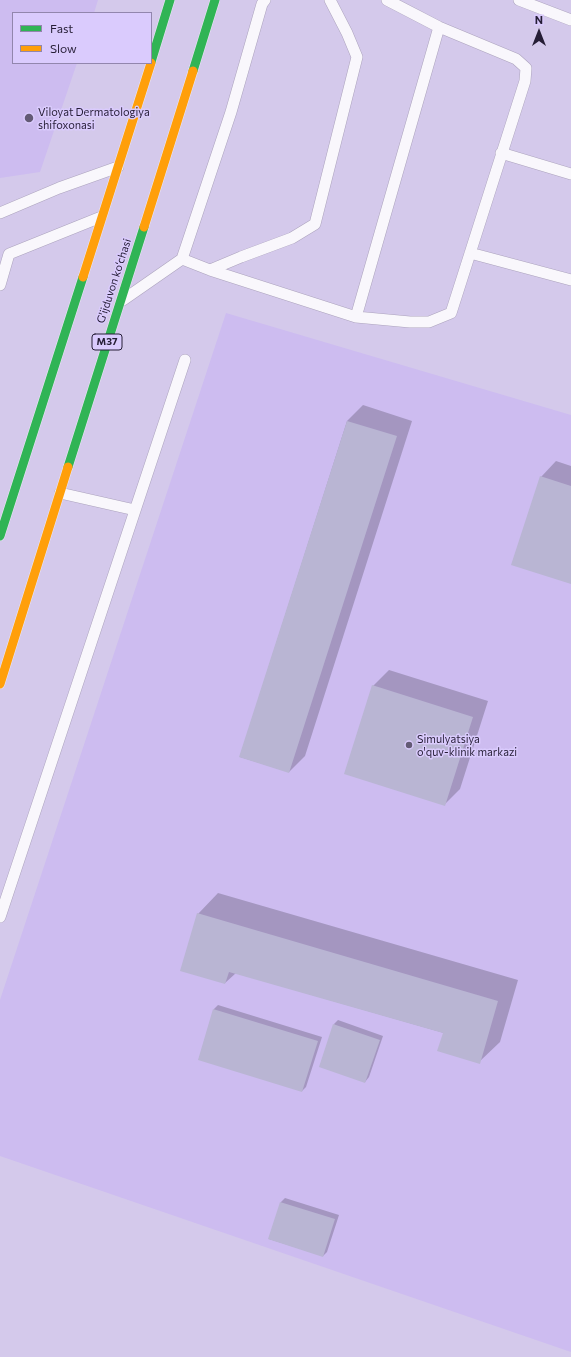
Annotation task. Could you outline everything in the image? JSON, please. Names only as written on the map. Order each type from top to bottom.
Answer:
[{"type":"highway","points":[[152,60],[170,0]]},
{"type":"highway","name":"G'ijduvon ko‘chasi","points":[[0,684],[215,0]]},
{"type":"highway","points":[[0,536],[151,64]]},
{"type":"lane","points":[[119,302],[182,259],[231,112],[264,0]]},
{"type":"lane","points":[[210,270],[241,256],[292,238],[315,224],[357,57],[347,33],[330,0]]},
{"type":"lane","points":[[182,259],[210,270],[356,318],[429,322],[451,313],[525,81],[526,68],[516,59],[439,27],[387,0]]},
{"type":"lane","points":[[518,0],[571,20]]},
{"type":"lane","points":[[356,318],[439,27]]},
{"type":"lane","points":[[501,153],[571,174]]},
{"type":"lane","points":[[0,213],[59,188],[119,167]]},
{"type":"lane","points":[[0,285],[9,254],[101,217]]},
{"type":"lane","points":[[470,253],[571,280]]},
{"type":"lane","points":[[0,917],[185,360]]},
{"type":"lane","points":[[60,493],[135,510]]},
{"type":"shaded area","name":"Viloyat Dermatologiya shifoxonasi","points":[[0,0],[98,0],[94,12],[12,12],[12,64],[77,64],[40,172],[0,178]]},
{"type":"shaded area","points":[[226,313],[571,415],[571,1352],[0,1156],[0,1000]]},
{"type":"building","points":[[347,421],[397,436],[289,773],[239,757]]},
{"type":"building","points":[[540,476],[571,486],[571,584],[511,565]]},
{"type":"building","name":"Simulyatsiya o'quv-klinik markazi","points":[[372,685],[473,717],[445,806],[344,774]]},
{"type":"building","points":[[197,913],[498,1001],[480,1064],[437,1051],[443,1033],[229,972],[225,984],[180,971]]},
{"type":"building","points":[[213,1009],[318,1041],[302,1092],[198,1060]]},
{"type":"building","points":[[333,1024],[380,1040],[365,1083],[319,1067]]},
{"type":"building","points":[[280,1202],[335,1219],[323,1257],[268,1239]]},
{"type":"traffic: fast","points":[[152,59],[170,0]]},
{"type":"traffic: fast","points":[[193,71],[215,0]]},
{"type":"traffic: fast","points":[[68,467],[144,227]]},
{"type":"traffic: fast","points":[[0,536],[83,277]]},
{"type":"traffic: slow","points":[[83,277],[151,64]]},
{"type":"traffic: slow","points":[[144,227],[193,71]]},
{"type":"traffic: slow","points":[[0,684],[68,467]]},
{"type":"place","name":"Viloyat Dermatologiya shifoxonasi","points":[[29,118]]},
{"type":"place","name":"Simulyatsiya o'quv-klinik markazi","points":[[409,745]]}]
